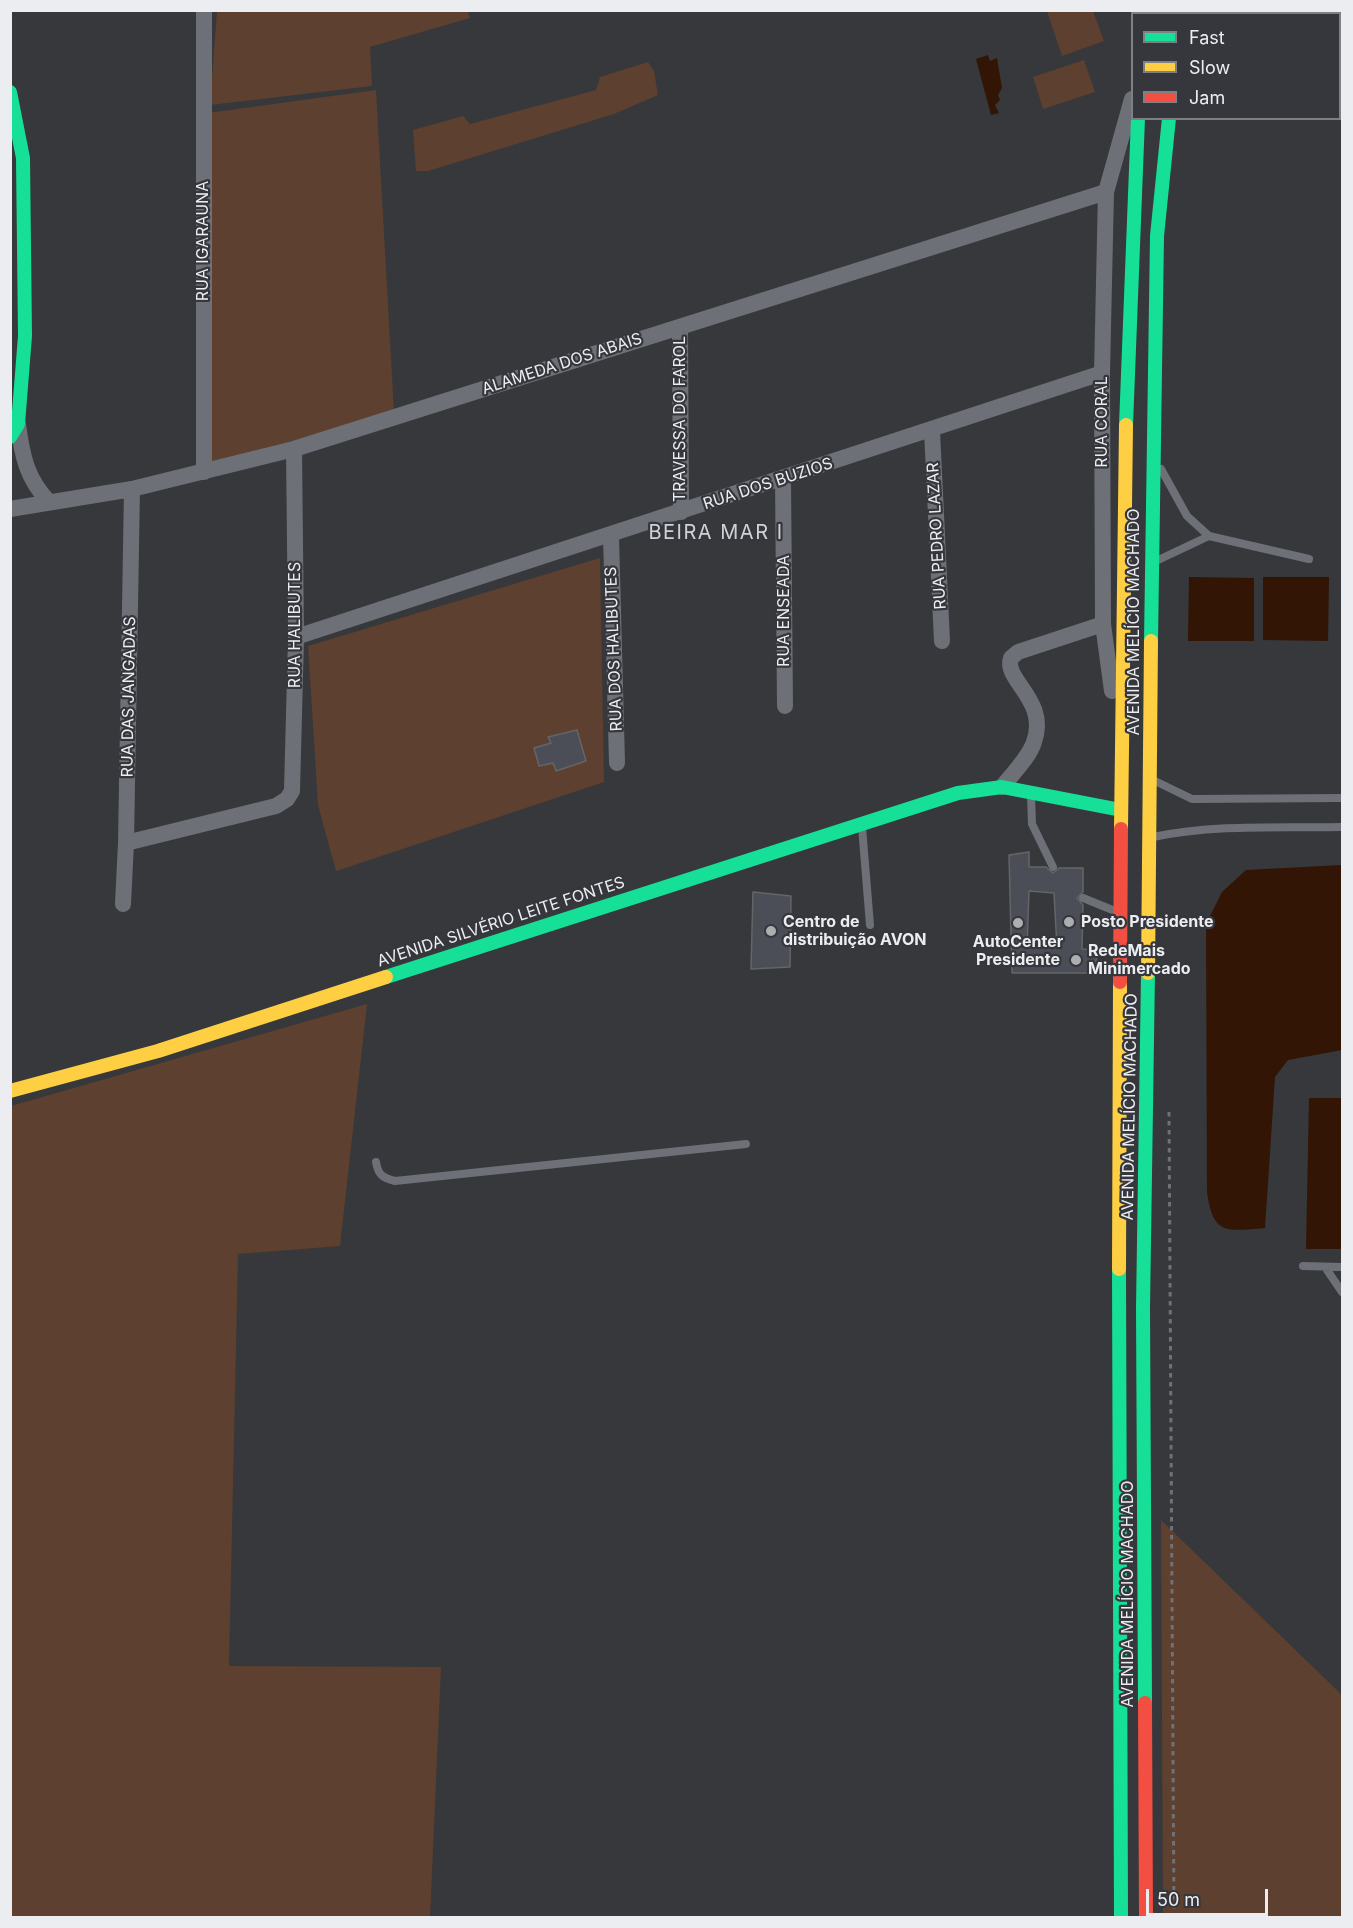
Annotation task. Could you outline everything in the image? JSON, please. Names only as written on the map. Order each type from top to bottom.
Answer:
[{"type":"main road","points":[[10,92],[24,158],[26,336],[14,431]]},
{"type":"main road","name":"AVENIDA MELÍCIO MACHADO","points":[[1121,1917],[1117,1280],[1121,810],[1119,748],[1131,240],[1138,120]]},
{"type":"main road","name":"AVENIDA MELÍCIO MACHADO","points":[[1146,1917],[1143,1308],[1150,838],[1152,448],[1157,236],[1168,120]]},
{"type":"main road","name":"AVENIDA SILVÉRIO LEITE FONTES","points":[[10,1091],[158,1051],[862,822],[958,793],[1002,787],[1121,810]]},
{"type":"street","name":"RUA IGARAUNA","points":[[204,10],[204,472]]},
{"type":"street","name":"RUA CORAL","points":[[1119,748],[1103,624],[1102,373],[1106,192],[1131,103]]},
{"type":"street","name":"ALAMEDA DOS ABAIS","points":[[10,509],[132,489],[294,449],[1106,192]]},
{"type":"street","name":"TRAVESSA DO FAROL","points":[[680,327],[681,512]]},
{"type":"street","name":"RUA DOS BUZIOS","points":[[296,637],[932,431],[1102,373]]},
{"type":"street","points":[[14,431],[27,472],[37,490],[50,502]]},
{"type":"street","name":"RUA PEDRO LAZAR","points":[[932,431],[942,641]]},
{"type":"street","name":"RUA HALIBUTES","points":[[126,843],[276,806],[288,800],[294,783],[296,637],[294,449]]},
{"type":"street","name":"RUA ENSEADA","points":[[783,479],[785,706]]},
{"type":"street","name":"RUA DAS JANGADAS","points":[[123,904],[132,489]]},
{"type":"street","name":"RUA DOS HALIBUTES","points":[[611,535],[618,763]]},
{"type":"street","points":[[1002,787],[1034,745],[1039,726],[1033,702],[1010,671],[1011,658],[1018,652],[1103,624]]},
{"type":"lane","points":[[1152,448],[1169,488],[1187,516],[1209,536],[1309,559]]},
{"type":"lane","points":[[1151,564],[1209,536]]},
{"type":"lane","points":[[1149,777],[1192,799],[1342,798]]},
{"type":"lane","points":[[1030,793],[1032,824],[1053,867]]},
{"type":"lane","points":[[862,822],[870,925]]},
{"type":"lane","points":[[1150,838],[1183,831],[1230,828],[1342,827]]},
{"type":"lane","points":[[1083,898],[1119,913]]},
{"type":"lane","points":[[376,1162],[377,1171],[383,1178],[395,1181],[746,1144]]},
{"type":"lane","points":[[1302,1266],[1342,1267]]},
{"type":"lane","points":[[1324,1267],[1342,1292]]},
{"type":"path","points":[[1169,1107],[1174,1917]]},
{"type":"shaded area","points":[[217,11],[468,11],[470,18],[370,47],[372,86],[210,105]]},
{"type":"shaded area","points":[[1047,11],[1093,11],[1104,41],[1062,56]]},
{"type":"shaded area","points":[[988,55],[990,61],[997,58],[1002,88],[998,95],[1000,100],[995,105],[999,113],[991,115],[976,59]]},
{"type":"shaded area","points":[[1084,60],[1095,92],[1043,109],[1033,77]]},
{"type":"shaded area","points":[[648,62],[654,71],[658,95],[614,114],[428,171],[416,171],[413,130],[463,116],[470,124],[596,90],[600,77]]},
{"type":"shaded area","points":[[376,90],[394,412],[212,467],[208,113]]},
{"type":"shaded area","points":[[600,558],[604,782],[336,871],[318,805],[308,646]]},
{"type":"shaded area","points":[[1189,577],[1254,578],[1254,641],[1188,641]]},
{"type":"shaded area","points":[[1263,577],[1329,577],[1328,641],[1263,640]]},
{"type":"shaded area","points":[[1342,865],[1342,1050],[1288,1060],[1275,1077],[1265,1228],[1232,1230],[1224,1228],[1213,1217],[1207,1192],[1206,924],[1222,892],[1246,870]]},
{"type":"shaded area","points":[[367,1004],[340,1246],[238,1254],[229,1666],[441,1667],[430,1917],[11,1917],[11,1106]]},
{"type":"shaded area","points":[[1309,1098],[1342,1098],[1342,1249],[1306,1249]]},
{"type":"shaded area","points":[[1161,1520],[1342,1695],[1342,1917],[1163,1917]]},
{"type":"building","points":[[577,730],[586,761],[556,771],[553,763],[539,766],[534,748],[551,743],[548,737]]},
{"type":"building","points":[[1029,852],[1029,867],[1046,867],[1053,873],[1059,868],[1083,868],[1083,892],[1077,898],[1083,905],[1082,949],[1098,950],[1094,973],[1012,973],[1009,855]],"holes":[[[1029,891],[1054,893],[1057,948],[1027,947]]]},
{"type":"building","name":"Centro de distribuição AVON","points":[[753,892],[791,896],[790,967],[751,969]]},
{"type":"traffic: fast","points":[[10,92],[23,158],[25,336],[18,424],[10,437]]},
{"type":"traffic: fast","points":[[1126,425],[1138,120]]},
{"type":"traffic: fast","points":[[1151,641],[1157,236],[1169,120]]},
{"type":"traffic: fast","points":[[386,977],[958,793],[1002,787],[1121,810]]},
{"type":"traffic: fast","points":[[1145,1703],[1143,1308],[1148,973]]},
{"type":"traffic: fast","points":[[1119,1269],[1121,1918]]},
{"type":"traffic: slow","points":[[1121,829],[1126,425]]},
{"type":"traffic: slow","points":[[1148,973],[1151,641]]},
{"type":"traffic: slow","points":[[10,1091],[158,1051],[386,977]]},
{"type":"traffic: slow","points":[[1119,1269],[1120,982]]},
{"type":"traffic: jam","points":[[1120,982],[1121,829]]},
{"type":"traffic: jam","points":[[1145,1703],[1146,1918]]},
{"type":"place","name":"Posto Presidente","points":[[1069,922]]},
{"type":"place","name":"AutoCenter Presidente","points":[[1018,923]]},
{"type":"place","name":"Centro de distribuição AVON","points":[[771,931]]},
{"type":"place","name":"RedeMais Minimercado","points":[[1076,960]]},
{"type":"district","name":"BEIRA MAR I","points":[[716,533]]}]
